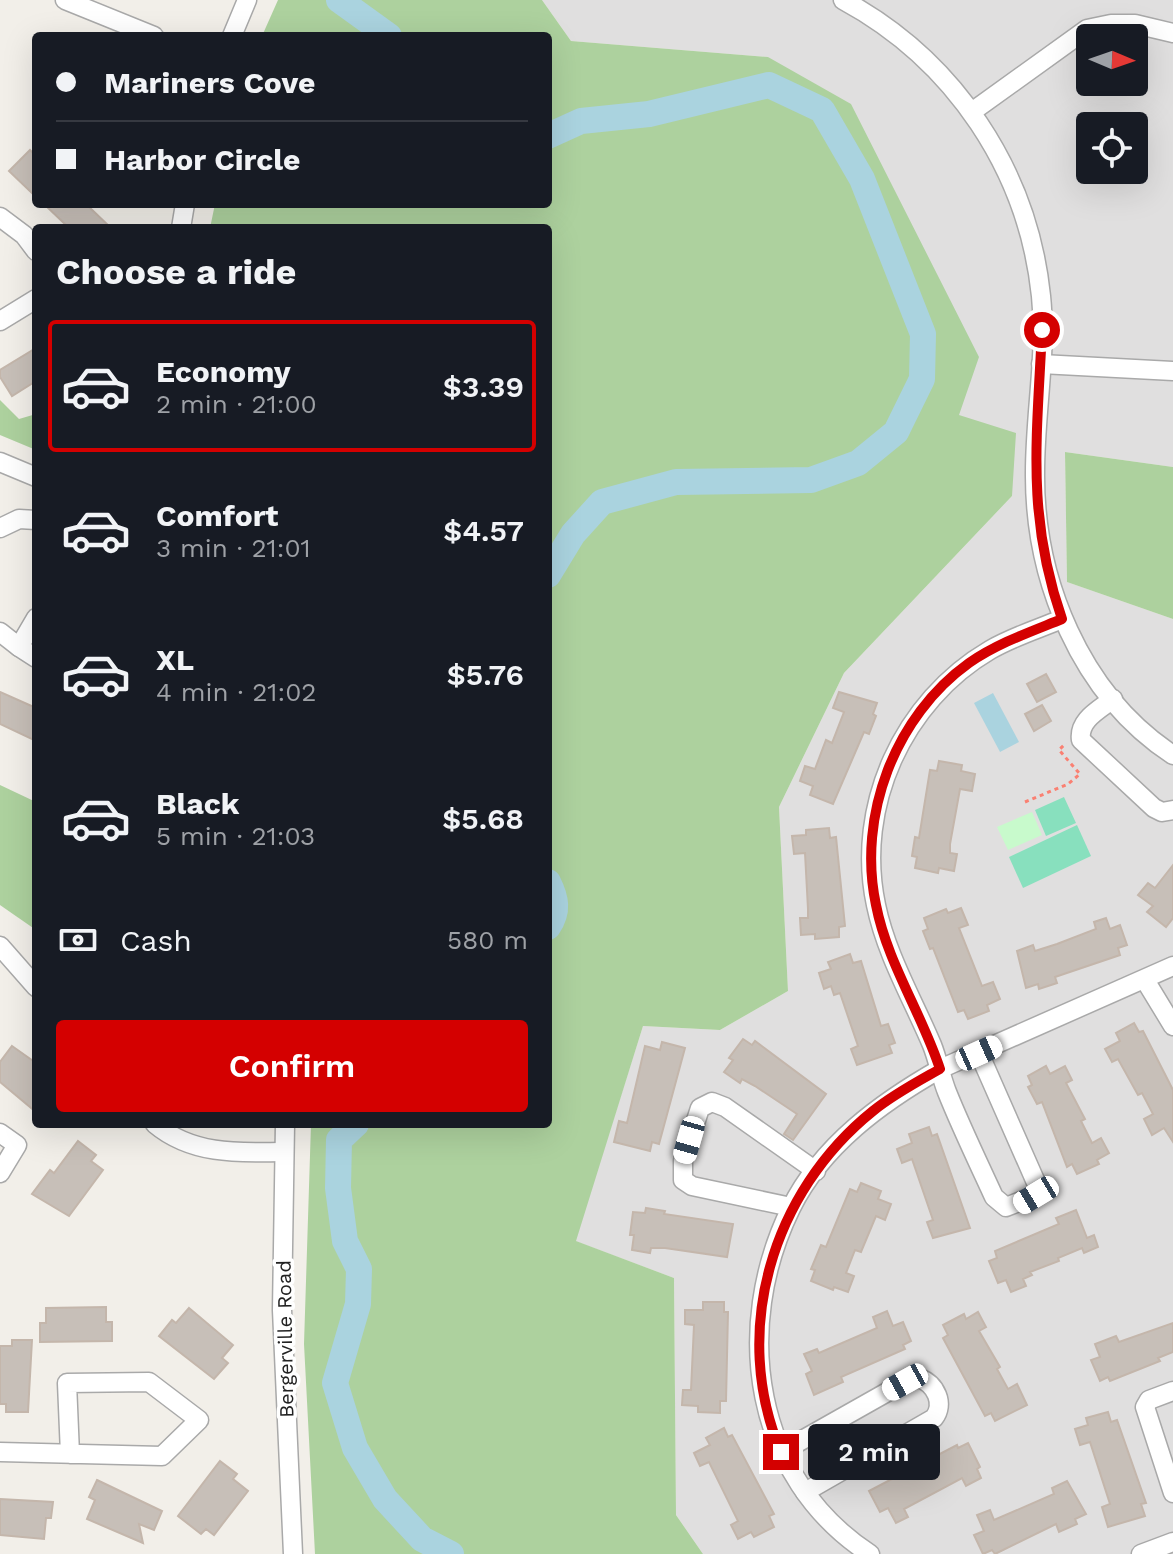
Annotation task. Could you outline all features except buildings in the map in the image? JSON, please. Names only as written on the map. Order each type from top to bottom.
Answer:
[{"type":"street","points":[[65,0],[144,32]]},
{"type":"street","points":[[234,32],[247,0]]},
{"type":"street","points":[[843,0],[901,38],[932,65],[973,111],[1005,167],[1029,232],[1041,297],[1035,471],[1036,511],[1046,570],[1062,619],[1113,699],[1136,724],[1173,755]]},
{"type":"street","points":[[973,111],[1087,29],[1111,24],[1135,24],[1173,33]]},
{"type":"street","points":[[0,217],[24,235],[32,246]]},
{"type":"street","points":[[0,321],[32,301]]},
{"type":"street","points":[[1041,364],[1173,371]]},
{"type":"street","points":[[0,462],[32,475]]},
{"type":"street","points":[[0,528],[19,519],[32,520]]},
{"type":"street","points":[[979,1053],[1038,1187],[1036,1195],[1006,1207],[994,1197],[946,1089],[886,939],[876,907],[871,852],[880,794],[905,735],[943,686],[989,650],[1062,619]]},
{"type":"street","points":[[19,647],[32,625]]},
{"type":"street","points":[[0,632],[32,655]]},
{"type":"street","points":[[1113,699],[1085,721],[1080,732],[1081,740],[1154,808],[1162,812],[1173,810]]},
{"type":"street","points":[[0,946],[32,982]]},
{"type":"street","points":[[870,1554],[837,1529],[805,1492],[781,1452],[763,1398],[758,1335],[770,1265],[791,1207],[842,1140],[870,1113],[940,1069],[1173,966]]},
{"type":"street","points":[[1145,980],[1173,1026]]},
{"type":"street","points":[[791,1207],[692,1186],[683,1180],[683,1161],[700,1108],[712,1102],[725,1107],[816,1171]]},
{"type":"street","points":[[162,1128],[186,1142],[213,1150],[284,1152]]},
{"type":"street","name":"Bergerville Road","points":[[285,1128],[282,1338],[293,1554]]},
{"type":"street","points":[[0,1133],[17,1145],[0,1173]]},
{"type":"street","points":[[781,1452],[914,1379],[926,1380],[934,1389],[940,1404],[934,1418],[805,1492]]},
{"type":"street","points":[[0,1452],[70,1454],[162,1456],[199,1420],[149,1382],[67,1383],[70,1454]]},
{"type":"street","points":[[1173,1391],[1149,1400],[1145,1407],[1173,1493]]},
{"type":"street","points":[[1141,1554],[1173,1542]]},
{"type":"path","points":[[1025,802],[1068,784],[1080,774],[1059,750],[1066,742],[1067,731]]},
{"type":"shaded area","points":[[542,0],[1173,0],[1173,467],[1065,452],[1067,582],[1173,619],[1173,1554],[703,1554],[676,1515],[674,1278],[575,1241],[643,1026],[720,1030],[788,991],[779,807],[844,673],[1012,496],[959,415],[768,57],[571,41]]},
{"type":"green space","points":[[278,0],[542,0],[571,41],[768,57],[851,104],[979,357],[959,415],[1016,433],[1012,496],[844,673],[779,807],[788,991],[720,1030],[643,1026],[576,1241],[674,1278],[676,1515],[703,1554],[315,1554],[304,1344],[311,1128],[552,1128],[552,224],[211,224],[214,208],[552,208],[552,32],[264,32]]},
{"type":"green space","points":[[0,400],[19,419],[32,415],[32,448],[0,435]]},
{"type":"green space","points":[[1065,452],[1173,467],[1173,619],[1067,582]]},
{"type":"green space","points":[[0,785],[32,800],[32,927],[0,905]]},
{"type":"green space","points":[[1064,797],[1076,823],[1046,836],[1035,810]]},
{"type":"green space","points":[[1032,812],[1042,835],[1008,850],[997,827]]},
{"type":"green space","points":[[1077,825],[1091,856],[1023,888],[1009,857]]},
{"type":"water","points":[[993,693],[1019,742],[1000,752],[974,703]]},
{"type":"waterway","points":[[339,0],[383,32]]},
{"type":"waterway","points":[[552,134],[581,121],[649,114],[769,85],[822,110],[862,179],[923,334],[922,379],[896,432],[858,463],[811,480],[676,482],[602,502],[573,534],[552,568]]},
{"type":"waterway","points":[[552,892],[555,904],[552,919]]},
{"type":"waterway","points":[[352,1128],[339,1140],[338,1188],[345,1241],[359,1269],[358,1304],[335,1383],[355,1448],[385,1499],[422,1539],[451,1554]]},
{"type":"route","points":[[781,1452],[763,1398],[758,1367],[758,1335],[770,1265],[791,1207],[842,1140],[870,1113],[940,1069],[886,939],[876,907],[871,852],[880,794],[890,763],[922,709],[967,665],[989,650],[1062,619],[1046,570],[1036,511],[1042,330]]}]
